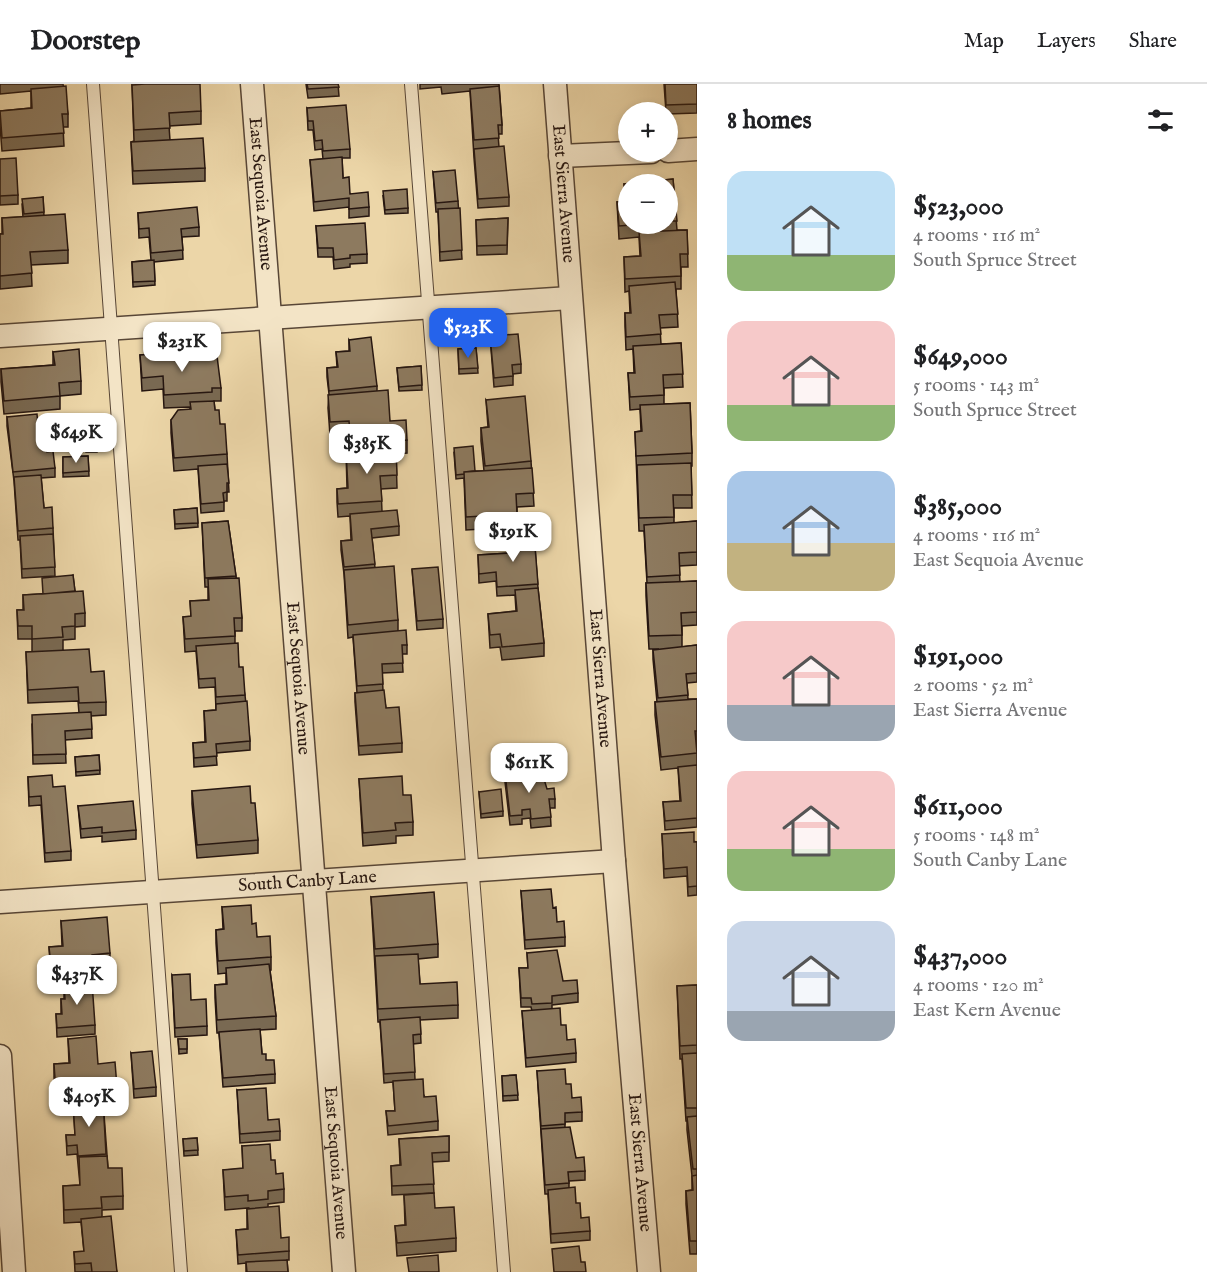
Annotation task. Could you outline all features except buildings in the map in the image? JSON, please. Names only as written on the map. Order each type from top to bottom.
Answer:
[{"type":"street","name":"East Sequoia Avenue","points":[[252,84],[344,1272]]},
{"type":"street","name":"East Sierra Avenue","points":[[555,84],[614,861],[649,1272]]},
{"type":"street","points":[[678,150],[697,149]]},
{"type":"street","points":[[560,156],[618,153]]},
{"type":"street","points":[[0,336],[570,298]]},
{"type":"street","name":"South Canby Lane","points":[[0,903],[614,861]]},
{"type":"street","points":[[0,1056],[14,1272]]},
{"type":"lane","points":[[93,84],[181,1272]]},
{"type":"lane","points":[[411,84],[504,1272]]}]
